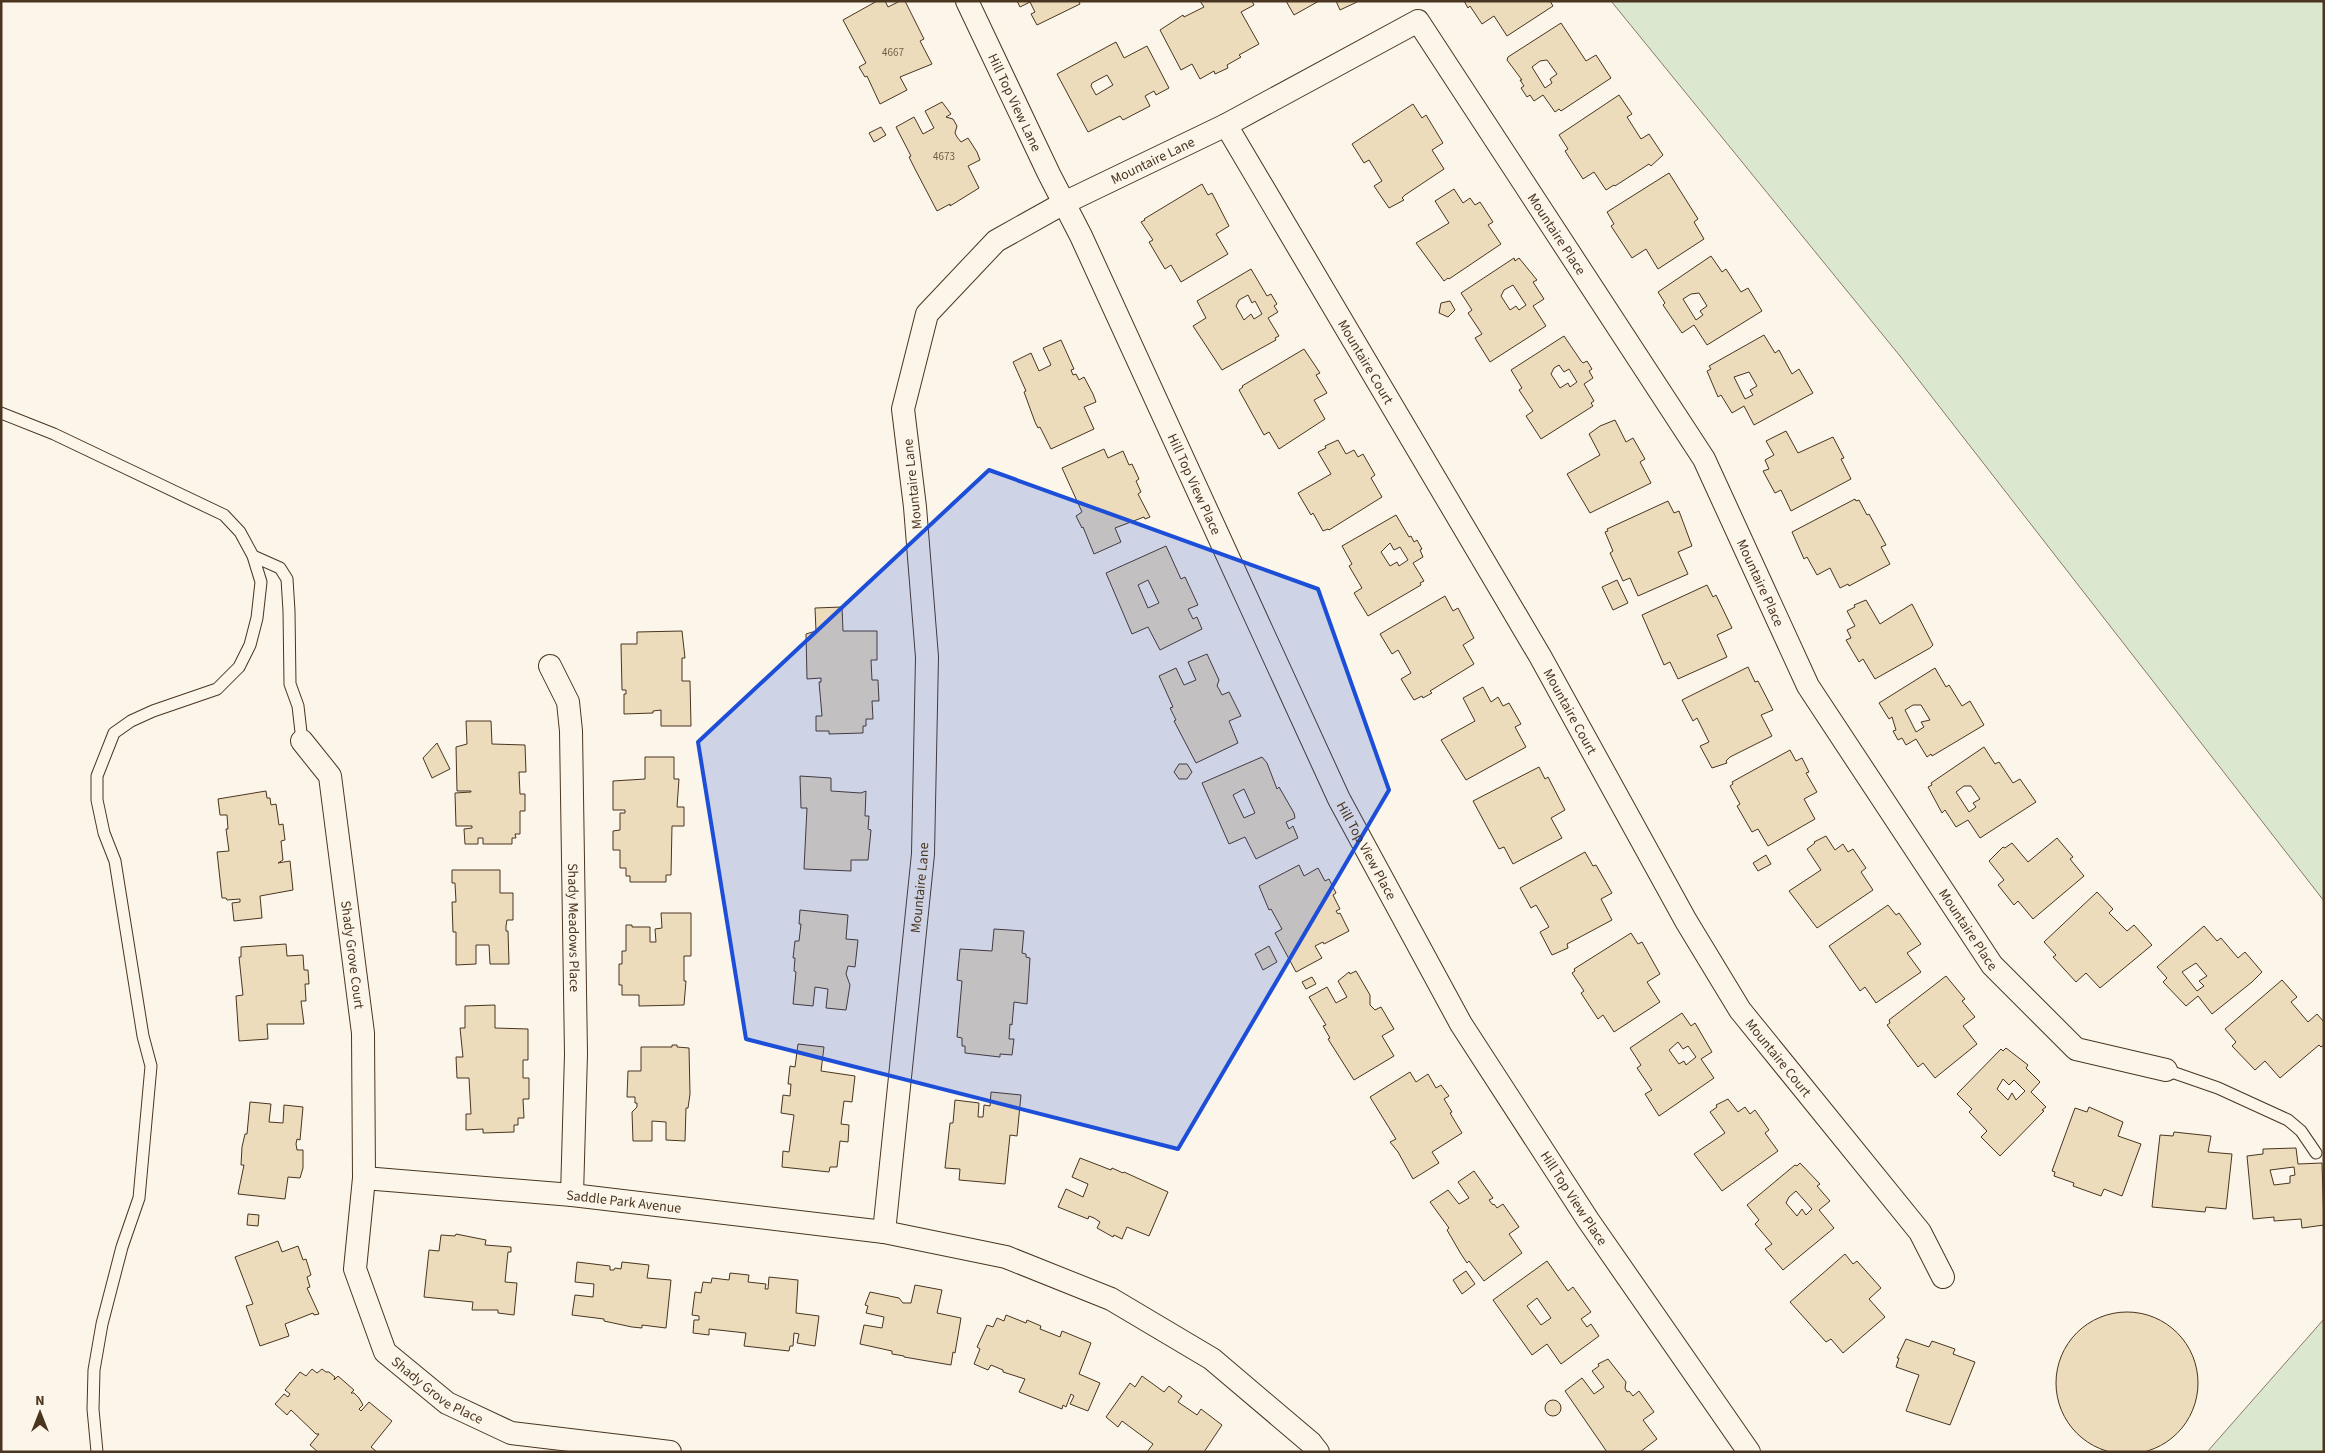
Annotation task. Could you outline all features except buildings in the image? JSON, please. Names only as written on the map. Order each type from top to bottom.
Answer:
[{"type":"street","name":"Hill Top View Lane","points":[[967,1],[1064,203]]},
{"type":"street","name":"Mountaire Lane","points":[[884,1232],[923,844],[927,657],[915,507],[903,409],[927,314],[996,241],[1064,203],[1226,125],[1418,21]]},
{"type":"street","name":"Mountaire Place","points":[[1418,21],[1704,459],[1808,686],[1992,965],[2076,1049],[2166,1070]]},
{"type":"street","name":"Mountaire Court","points":[[1226,125],[1540,656],[1686,921],[1740,1010],[1920,1232],[1943,1277]]},
{"type":"street","name":"Hill Top View Place","points":[[1064,203],[1338,799],[1456,1016],[1588,1220],[1750,1452]]},
{"type":"street","name":"Shady Meadows Place","points":[[550,666],[568,702],[571,731],[576,1054],[572,1195]]},
{"type":"street","name":"Shady Grove Court","points":[[302,741],[330,776],[364,1033],[364,1178]]},
{"type":"street","name":"Saddle Park Avenue","points":[[364,1178],[572,1195],[884,1232],[1006,1256],[1111,1298],[1212,1359],[1311,1443],[1318,1452]]},
{"type":"street","name":"Shady Grove Place","points":[[364,1178],[355,1269],[385,1352],[447,1403],[511,1432],[670,1452]]},
{"type":"lane","points":[[1,413],[54,434],[224,515],[240,532],[253,556],[261,582],[257,618],[250,644],[239,667],[217,689],[153,711],[130,721],[114,733],[97,776],[97,800],[104,833],[115,861],[143,1036],[151,1066],[139,1198],[122,1247],[102,1324],[94,1370],[93,1409],[97,1452]]},
{"type":"lane","points":[[253,556],[280,568],[287,579],[290,684],[298,706],[302,741]]},
{"type":"lane","points":[[2166,1070],[2218,1088],[2288,1120],[2301,1131],[2316,1153]]},
{"type":"highlighted area","points":[[989,470],[1318,589],[1389,790],[1178,1149],[746,1039],[698,742]]},
{"type":"green space","points":[[1611,1],[2324,1],[2324,901],[1900,356]]},
{"type":"green space","points":[[2324,1319],[2324,1452],[2207,1452]]}]
